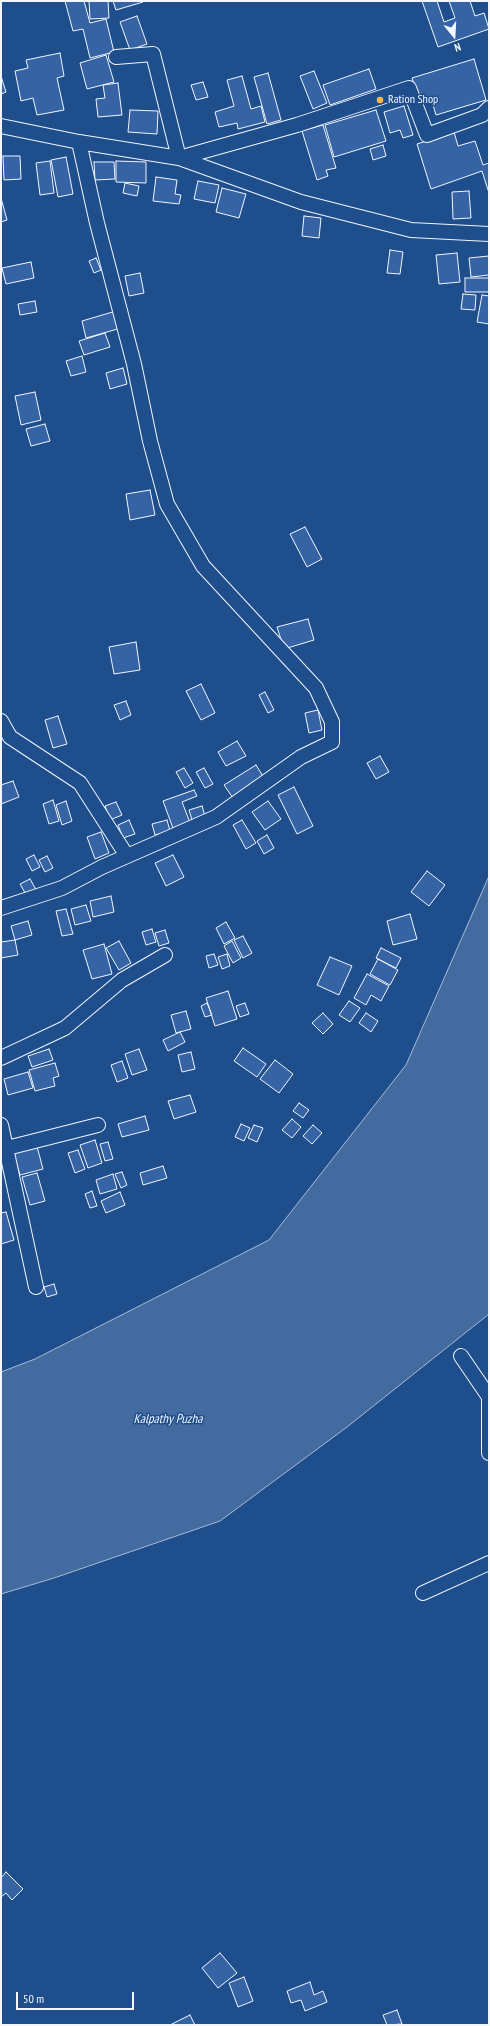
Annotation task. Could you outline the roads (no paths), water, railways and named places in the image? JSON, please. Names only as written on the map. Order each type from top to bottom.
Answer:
[{"type":"street","points":[[116,57],[153,54],[179,158]]},
{"type":"street","points":[[179,158],[297,125],[409,88],[427,134],[482,115],[489,108]]},
{"type":"street","points":[[1,126],[79,142],[179,158],[301,202],[411,230],[489,234]]},
{"type":"street","points":[[1,908],[62,888],[127,856],[216,817],[302,757],[332,742],[332,722],[316,688],[203,566],[167,504],[150,441],[134,364],[97,223],[79,142]]},
{"type":"street","points":[[1,720],[10,737],[80,783],[127,856]]},
{"type":"street","points":[[1,1058],[65,1028],[122,980],[165,955]]},
{"type":"street","points":[[1,1125],[36,1287]]},
{"type":"street","points":[[7,1148],[98,1125]]},
{"type":"street","points":[[461,1356],[489,1397],[489,1453]]},
{"type":"street","points":[[424,1593],[489,1563]]},
{"type":"water","name":"Kalpathy Puzha","points":[[489,876],[489,1314],[347,1427],[220,1521],[54,1578],[1,1594],[1,1372],[35,1359],[269,1240],[406,1065]]},
{"type":"place","name":"Ration Shop","points":[[380,100]]}]
